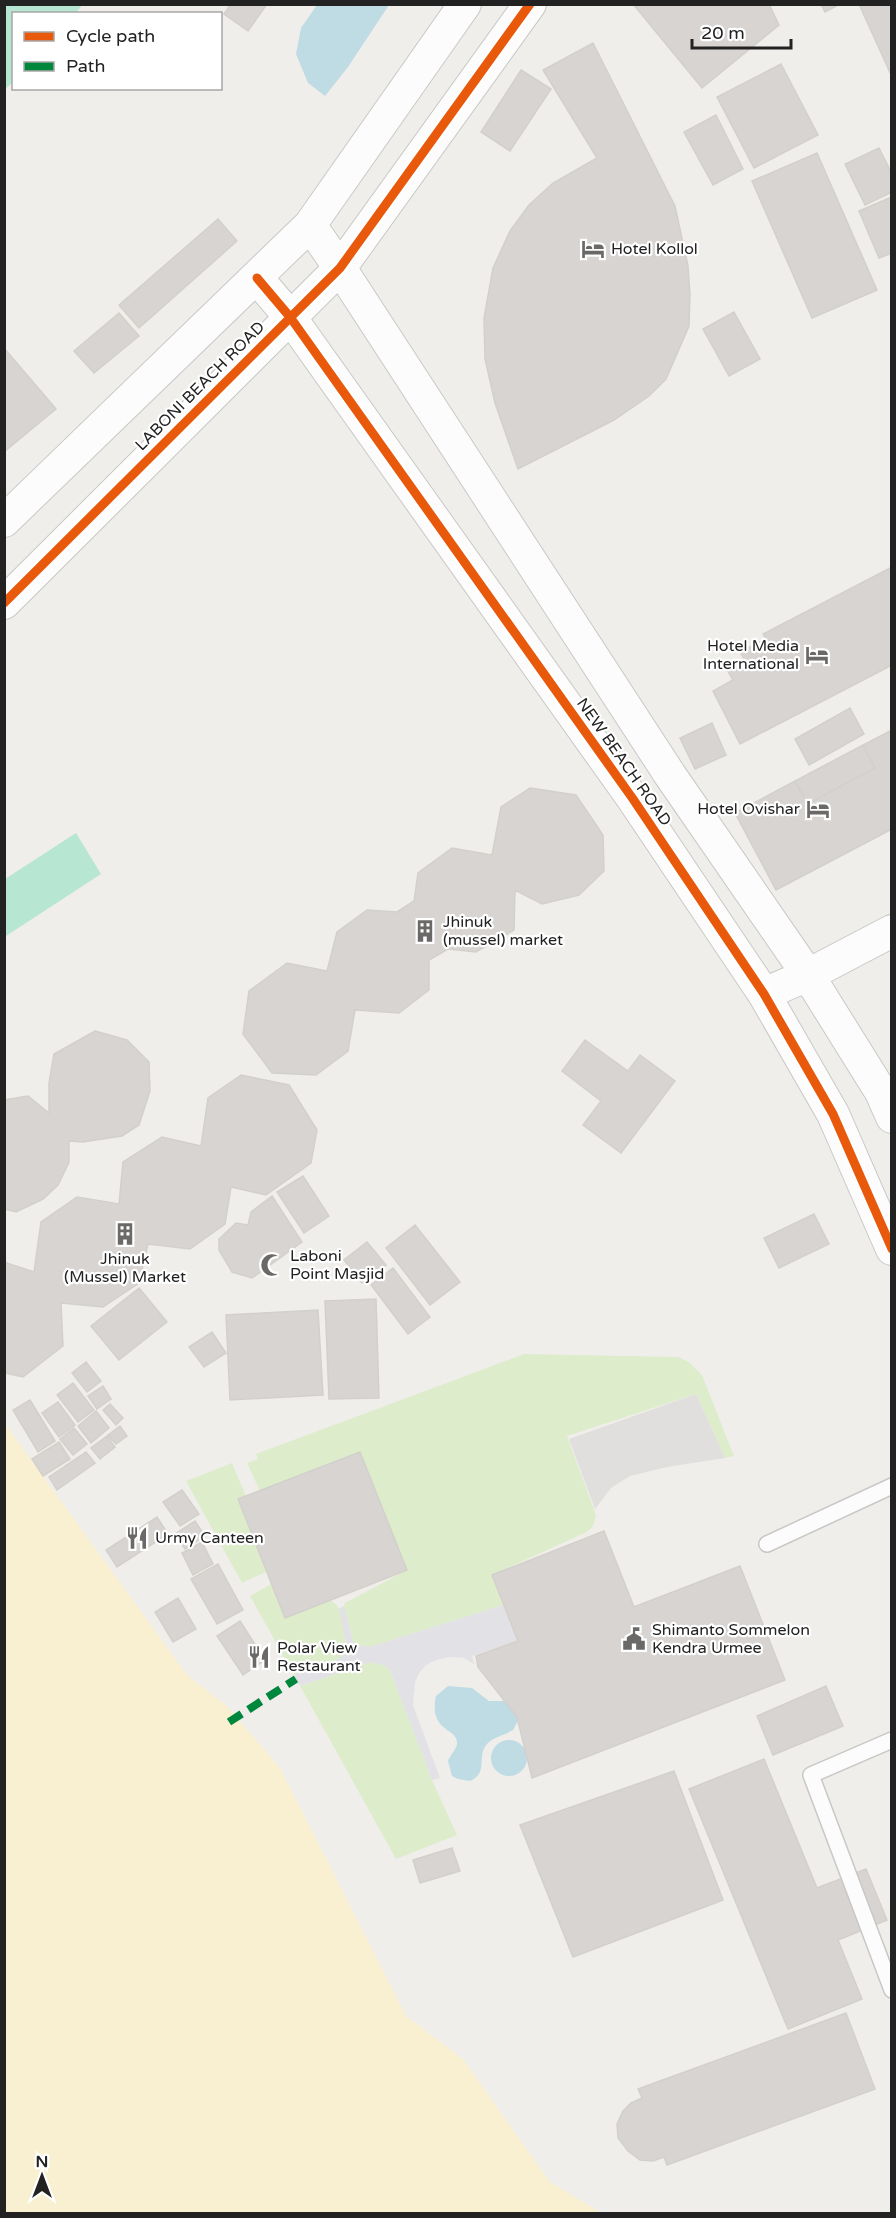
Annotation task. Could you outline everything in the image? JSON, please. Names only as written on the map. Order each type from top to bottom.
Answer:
[{"type":"street","points":[[4,521],[310,225],[465,4]]},
{"type":"street","name":"LABONI BEACH ROAD","points":[[4,603],[340,268],[530,4]]},
{"type":"street","name":"NEW BEACH ROAD","points":[[310,225],[670,775],[808,975],[881,1092],[891,1117]]},
{"type":"street","name":"NEW BEACH ROAD","points":[[257,278],[290,317],[633,799],[764,994],[833,1114],[891,1249]]},
{"type":"street","points":[[764,994],[808,975],[891,931]]},
{"type":"lane","points":[[767,1544],[891,1486]]},
{"type":"lane","points":[[891,1740],[811,1774],[891,1990]]},
{"type":"green space","points":[[5,4],[82,5],[77,12],[12,12],[12,83],[5,89]]},
{"type":"green space","points":[[76,833],[101,874],[6,936],[4,932],[5,879]]},
{"type":"green space","points":[[524,1354],[678,1357],[689,1362],[702,1375],[734,1456],[725,1458],[696,1394],[567,1436],[596,1515],[593,1526],[587,1532],[492,1575],[503,1605],[370,1647],[356,1645],[353,1641],[345,1603],[407,1570],[360,1452],[260,1491],[247,1463],[258,1459],[256,1454]]},
{"type":"green space","points":[[232,1463],[246,1496],[238,1500],[266,1572],[242,1583],[186,1481]]},
{"type":"green space","points":[[271,1584],[285,1618],[331,1600],[336,1605],[345,1633],[345,1648],[341,1658],[294,1675],[250,1596]]},
{"type":"green space","points":[[370,1662],[384,1665],[390,1670],[432,1780],[457,1835],[396,1859],[300,1686]]},
{"type":"sand","points":[[5,1424],[187,1675],[227,1706],[280,1768],[406,2016],[463,2059],[549,2181],[601,2213],[5,2213]]},
{"type":"shaded area","points":[[696,1394],[725,1458],[667,1467],[630,1476],[611,1488],[595,1509],[569,1439]]},
{"type":"shaded area","points":[[503,1605],[518,1641],[472,1656],[474,1664],[464,1658],[450,1657],[436,1660],[426,1665],[415,1682],[413,1705],[440,1778],[432,1780],[390,1670],[384,1665],[370,1662],[300,1686],[294,1675],[333,1662],[345,1654],[346,1643],[339,1608],[344,1606],[353,1641],[356,1645],[370,1647]]},
{"type":"water","points":[[317,5],[389,5],[348,67],[325,96],[308,83],[296,54],[301,28]]},
{"type":"water","points":[[448,1686],[472,1688],[489,1701],[507,1701],[517,1712],[518,1721],[513,1730],[487,1744],[482,1754],[479,1774],[470,1781],[452,1776],[448,1761],[457,1744],[456,1739],[436,1717],[436,1696]]},
{"type":"water","points":[[509,1740],[522,1745],[527,1758],[522,1771],[509,1776],[496,1771],[491,1758],[496,1745]]},
{"type":"building","points":[[231,4],[267,4],[248,31],[224,14]]},
{"type":"building","points":[[633,4],[769,4],[779,25],[702,88]]},
{"type":"building","points":[[821,4],[840,4],[825,12]]},
{"type":"building","points":[[859,4],[892,4],[892,77]]},
{"type":"building","name":"Hotel Kollol","points":[[593,43],[675,206],[688,266],[689,326],[666,379],[649,396],[614,420],[518,469],[495,403],[485,359],[484,318],[493,268],[510,231],[529,205],[553,183],[597,158],[543,70]]},
{"type":"building","points":[[781,64],[818,135],[754,168],[717,97]]},
{"type":"building","points":[[521,70],[551,89],[510,151],[481,132]]},
{"type":"building","points":[[716,115],[743,169],[713,185],[684,132]]},
{"type":"building","points":[[879,148],[892,174],[892,192],[865,205],[845,164]]},
{"type":"building","points":[[817,153],[877,290],[812,318],[752,181]]},
{"type":"building","points":[[892,197],[892,253],[879,258],[859,211]]},
{"type":"building","points":[[218,219],[237,241],[139,328],[119,305]]},
{"type":"building","points":[[734,312],[760,359],[729,376],[703,329]]},
{"type":"building","points":[[119,313],[139,336],[94,373],[74,351]]},
{"type":"building","points":[[4,348],[56,409],[4,452]]},
{"type":"building","name":"Hotel Media International","points":[[892,567],[892,665],[740,744],[713,691],[733,680],[726,668],[744,659],[740,652],[766,639],[763,634]]},
{"type":"building","points":[[850,708],[864,734],[809,765],[795,739]]},
{"type":"building","points":[[712,723],[726,755],[695,769],[680,738]]},
{"type":"building","name":"Hotel Ovishar","points":[[892,730],[892,829],[776,890],[735,813],[795,781],[808,804],[875,768],[863,745]]},
{"type":"building","points":[[863,745],[875,768],[808,804],[795,781]]},
{"type":"building","name":"Jhinuk (mussel) market","points":[[530,788],[576,795],[603,835],[604,871],[579,895],[542,904],[515,890],[514,930],[476,952],[448,949],[429,960],[429,990],[399,1013],[355,1010],[348,1051],[316,1075],[272,1073],[243,1034],[249,991],[287,963],[327,971],[337,932],[367,910],[397,912],[414,901],[418,873],[452,848],[492,855],[501,807]]},
{"type":"building","points":[[95,1031],[127,1040],[149,1062],[150,1091],[139,1125],[122,1136],[83,1142],[69,1141],[69,1162],[58,1185],[43,1199],[16,1212],[4,1209],[4,1100],[28,1096],[49,1113],[49,1083],[54,1054]]},
{"type":"building","points":[[585,1040],[628,1071],[640,1055],[675,1081],[621,1153],[583,1125],[601,1101],[562,1071]]},
{"type":"building","name":"Jhinuk (Mussel) Market","points":[[241,1075],[289,1085],[317,1130],[311,1163],[266,1195],[231,1187],[225,1224],[190,1249],[148,1244],[139,1283],[103,1307],[61,1303],[63,1346],[23,1377],[4,1373],[4,1262],[34,1272],[41,1222],[77,1197],[119,1204],[123,1162],[162,1137],[201,1146],[208,1098]]},
{"type":"building","points":[[303,1176],[329,1216],[304,1233],[277,1192]]},
{"type":"building","points":[[272,1196],[302,1242],[252,1278],[232,1272],[219,1250],[219,1239],[236,1223],[248,1225],[251,1212]]},
{"type":"building","points":[[814,1214],[829,1244],[779,1268],[764,1238]]},
{"type":"building","points":[[415,1225],[460,1282],[430,1305],[386,1248]]},
{"type":"building","points":[[367,1242],[386,1265],[362,1283],[344,1260]]},
{"type":"building","points":[[393,1268],[430,1317],[408,1334],[371,1285]]},
{"type":"building","points":[[139,1288],[167,1322],[119,1360],[91,1326]]},
{"type":"building","points":[[376,1299],[379,1398],[329,1399],[325,1301]]},
{"type":"building","points":[[318,1310],[323,1395],[230,1400],[226,1315]]},
{"type":"building","points":[[212,1332],[226,1353],[204,1367],[189,1347]]},
{"type":"building","points":[[86,1362],[101,1381],[87,1392],[72,1373]]},
{"type":"building","points":[[73,1383],[94,1410],[78,1422],[57,1395]]},
{"type":"building","points":[[103,1386],[111,1399],[97,1409],[88,1396]]},
{"type":"building","points":[[30,1400],[55,1441],[38,1452],[13,1410]]},
{"type":"building","points":[[58,1402],[75,1425],[59,1437],[42,1413]]},
{"type":"building","points":[[110,1404],[123,1418],[116,1425],[103,1410]]},
{"type":"building","points":[[96,1411],[109,1428],[91,1443],[78,1426]]},
{"type":"building","points":[[120,1426],[127,1436],[116,1444],[108,1435]]},
{"type":"building","points":[[74,1428],[87,1444],[73,1455],[60,1439]]},
{"type":"building","points":[[107,1436],[115,1447],[100,1459],[91,1448]]},
{"type":"building","points":[[59,1442],[70,1459],[43,1476],[32,1459]]},
{"type":"building","points":[[86,1452],[95,1463],[57,1490],[49,1477]]},
{"type":"building","points":[[360,1452],[407,1570],[285,1618],[238,1499]]},
{"type":"building","points":[[182,1490],[199,1514],[180,1526],[163,1502]]},
{"type":"building","points":[[157,1517],[168,1534],[117,1567],[106,1550]]},
{"type":"building","points":[[195,1521],[205,1536],[185,1549],[175,1534]]},
{"type":"building","name":"Shimanto Sommelon Kendra Urmee","points":[[604,1531],[634,1607],[740,1566],[785,1680],[532,1778],[517,1717],[478,1667],[476,1656],[518,1641],[492,1575]]},
{"type":"building","points":[[202,1542],[213,1564],[193,1575],[182,1553]]},
{"type":"building","points":[[218,1564],[243,1610],[217,1624],[191,1579]]},
{"type":"building","points":[[178,1598],[196,1629],[173,1642],[155,1612]]},
{"type":"building","points":[[240,1621],[265,1660],[243,1675],[217,1636]]},
{"type":"building","points":[[826,1686],[843,1726],[773,1755],[757,1716]]},
{"type":"building","points":[[764,1759],[817,1888],[866,1869],[887,1920],[838,1940],[862,1999],[788,2029],[689,1789]]},
{"type":"building","points":[[674,1771],[723,1900],[573,1957],[520,1825]]},
{"type":"building","points":[[452,1848],[460,1871],[420,1883],[413,1860]]},
{"type":"building","points":[[846,2013],[875,2089],[667,2165],[664,2157],[653,2161],[640,2160],[628,2151],[618,2138],[617,2124],[623,2111],[631,2103],[642,2098],[638,2089]]},
{"type":"marked path","points":[[229,1722],[296,1679]]},
{"type":"cycle path","points":[[4,603],[340,268],[530,4]]},
{"type":"cycle path","points":[[257,278],[290,317],[633,799],[764,994],[833,1114],[892,1249]]},
{"type":"place","name":"Hotel Kollol","points":[[593,249]]},
{"type":"place","name":"Hotel Media International","points":[[817,655]]},
{"type":"place","name":"Hotel Ovishar","points":[[818,809]]},
{"type":"place","name":"Jhinuk (mussel) market","points":[[425,931]]},
{"type":"place","name":"Jhinuk (Mussel) Market","points":[[125,1234]]},
{"type":"place","name":"Laboni Point Masjid","points":[[272,1265]]},
{"type":"place","name":"Urmy Canteen","points":[[137,1538]]},
{"type":"place","name":"Shimanto Sommelon Kendra Urmee","points":[[634,1639]]},
{"type":"place","name":"Polar View Restaurant","points":[[259,1657]]}]
